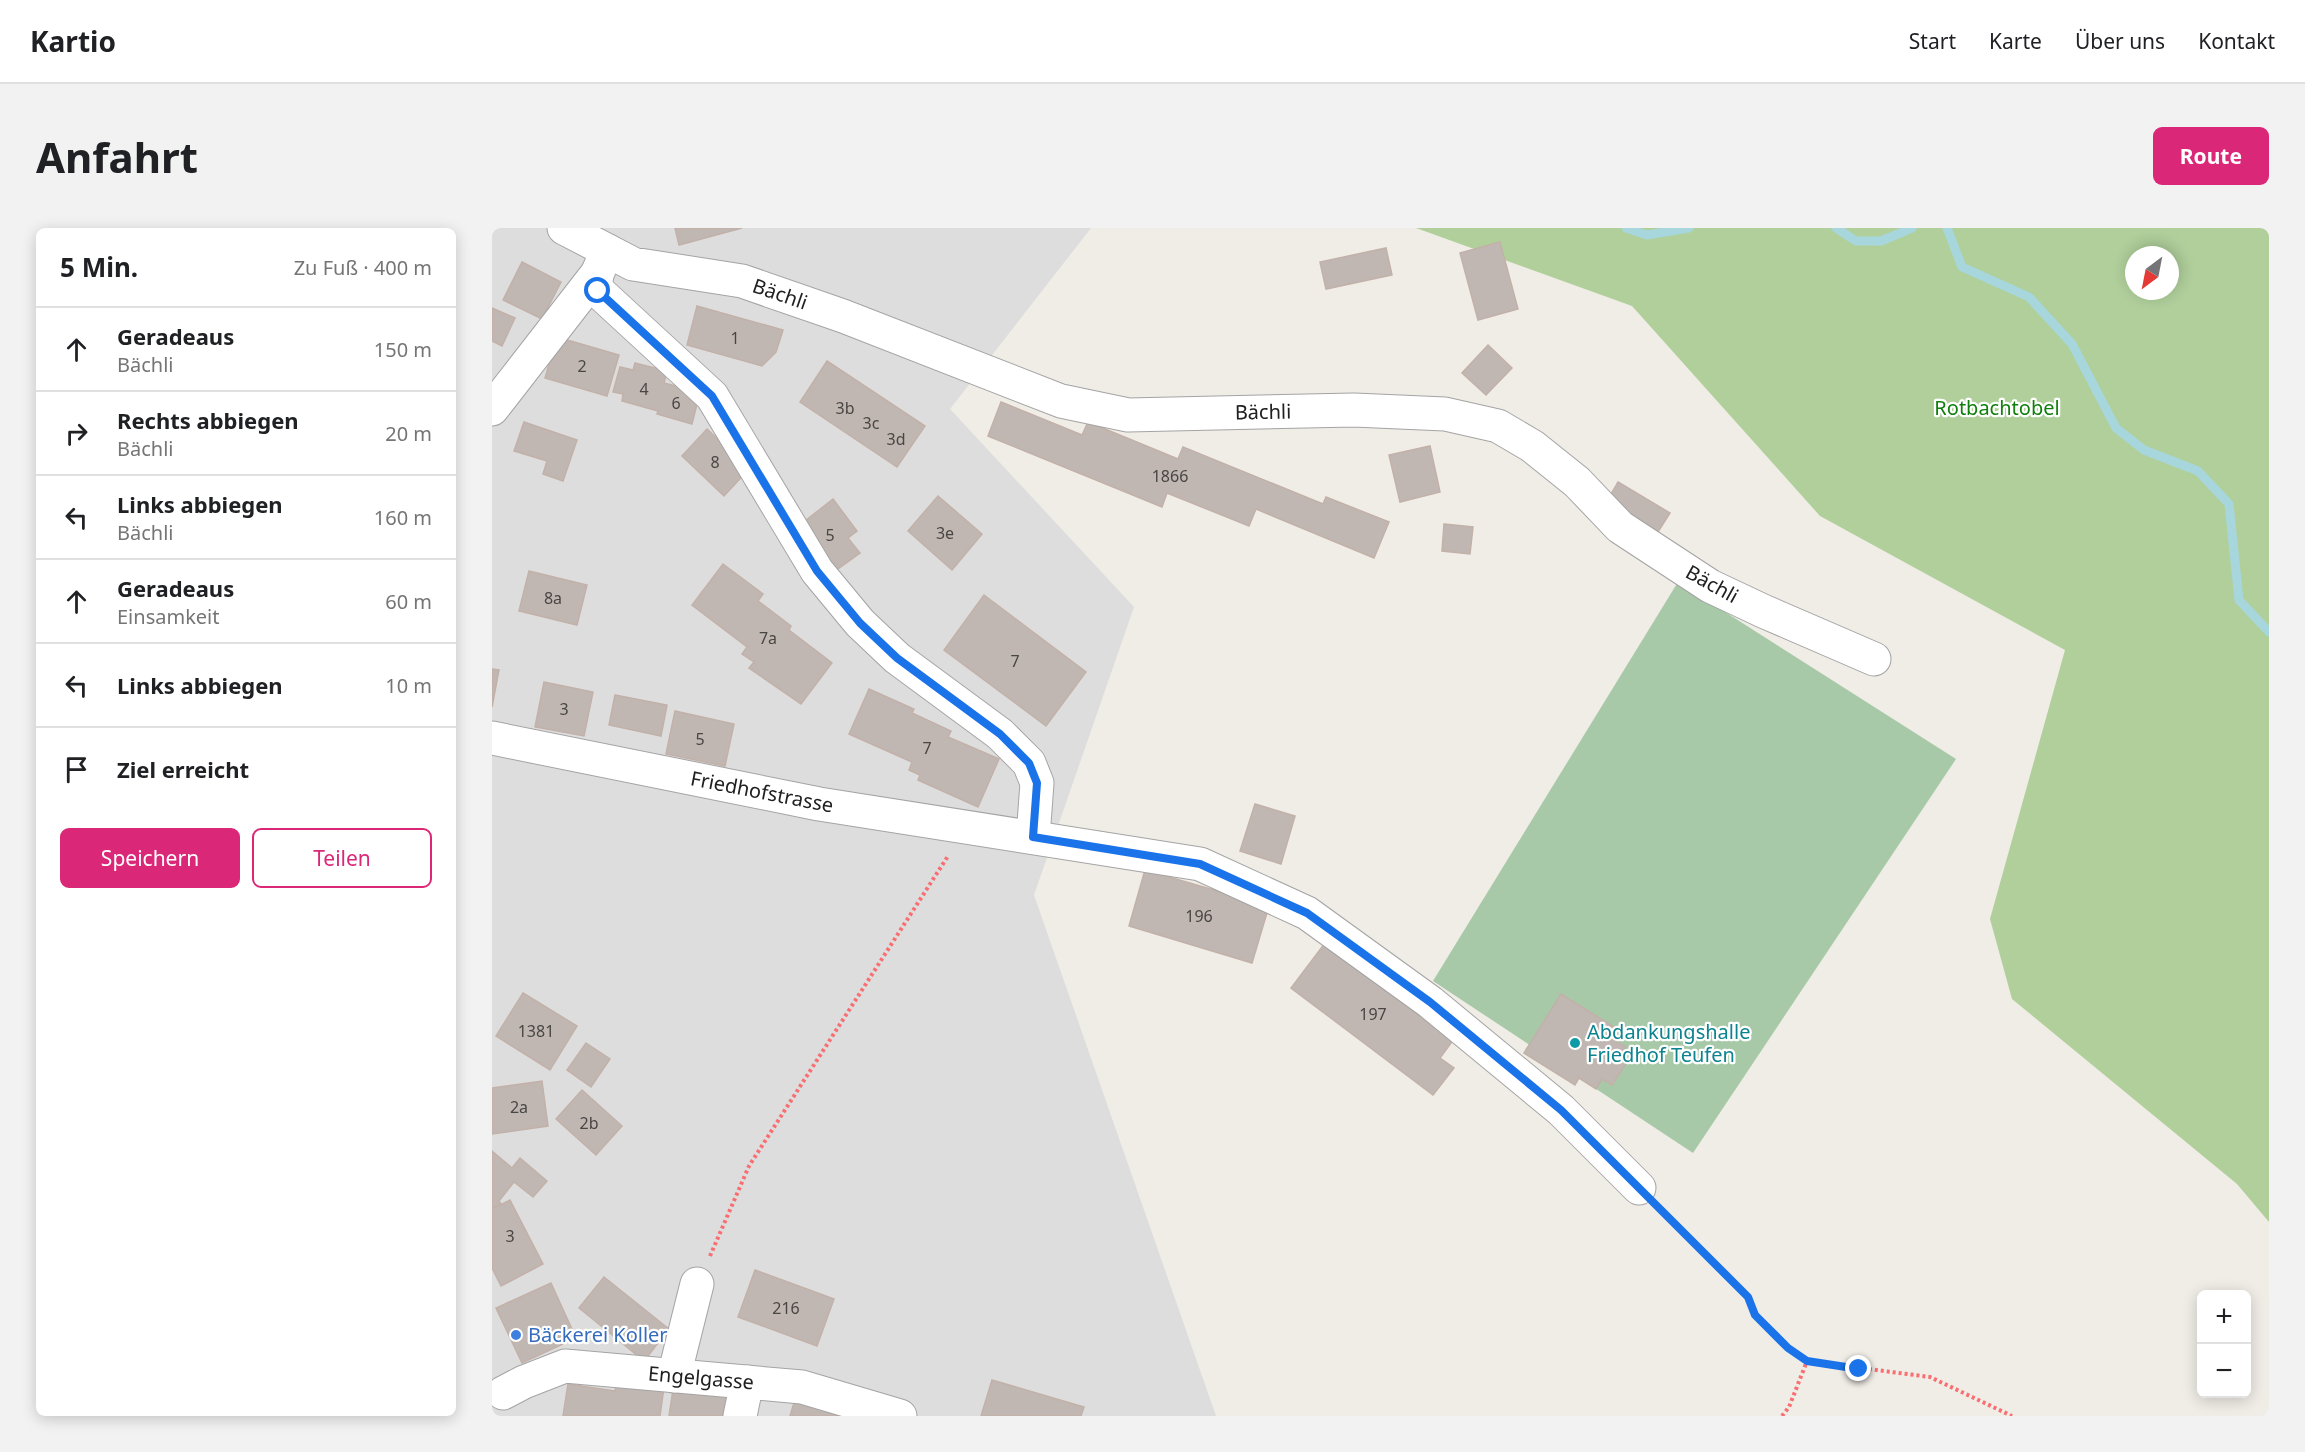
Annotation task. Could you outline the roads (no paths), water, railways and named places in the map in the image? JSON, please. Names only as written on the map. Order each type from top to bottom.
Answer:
[{"type":"street","name":"Bächli","points":[[564,228],[602,263],[633,264],[742,281],[843,316],[1061,401],[1128,415],[1354,410],[1445,414],[1498,426],[1532,446],[1577,482],[1620,527],[1700,579],[1763,611],[1874,659]]},
{"type":"street","points":[[492,409],[602,263]]},
{"type":"street","points":[[602,263],[595,285],[598,291],[712,396],[817,571],[860,623],[897,658],[1000,734],[1029,763],[1037,783],[1033,837],[1200,864],[1307,913],[1430,1002],[1561,1110],[1639,1188]]},
{"type":"street","name":"Friedhofstrasse","points":[[492,738],[819,804],[1033,837]]},
{"type":"street","points":[[674,1376],[697,1284]]},
{"type":"street","name":"Engelgasse","points":[[503,1396],[524,1382],[566,1366],[802,1387],[900,1416]]},
{"type":"street","points":[[740,1416],[747,1382]]},
{"type":"waterway","points":[[1626,228],[1647,235],[1689,228]]},
{"type":"waterway","points":[[1836,228],[1856,241],[1881,241],[1912,228]]},
{"type":"waterway","points":[[1947,228],[1962,267],[2029,297],[2072,344],[2116,428],[2144,450],[2198,471],[2229,504],[2239,600],[2269,632]]},
{"type":"place","name":"Abdankungshalle Friedhof Teufen","points":[[1575,1043]]},
{"type":"place","name":"Bäckerei Koller","points":[[516,1335]]},
{"type":"park label","name":"Rotbachtobel","points":[[1997,408]]}]
